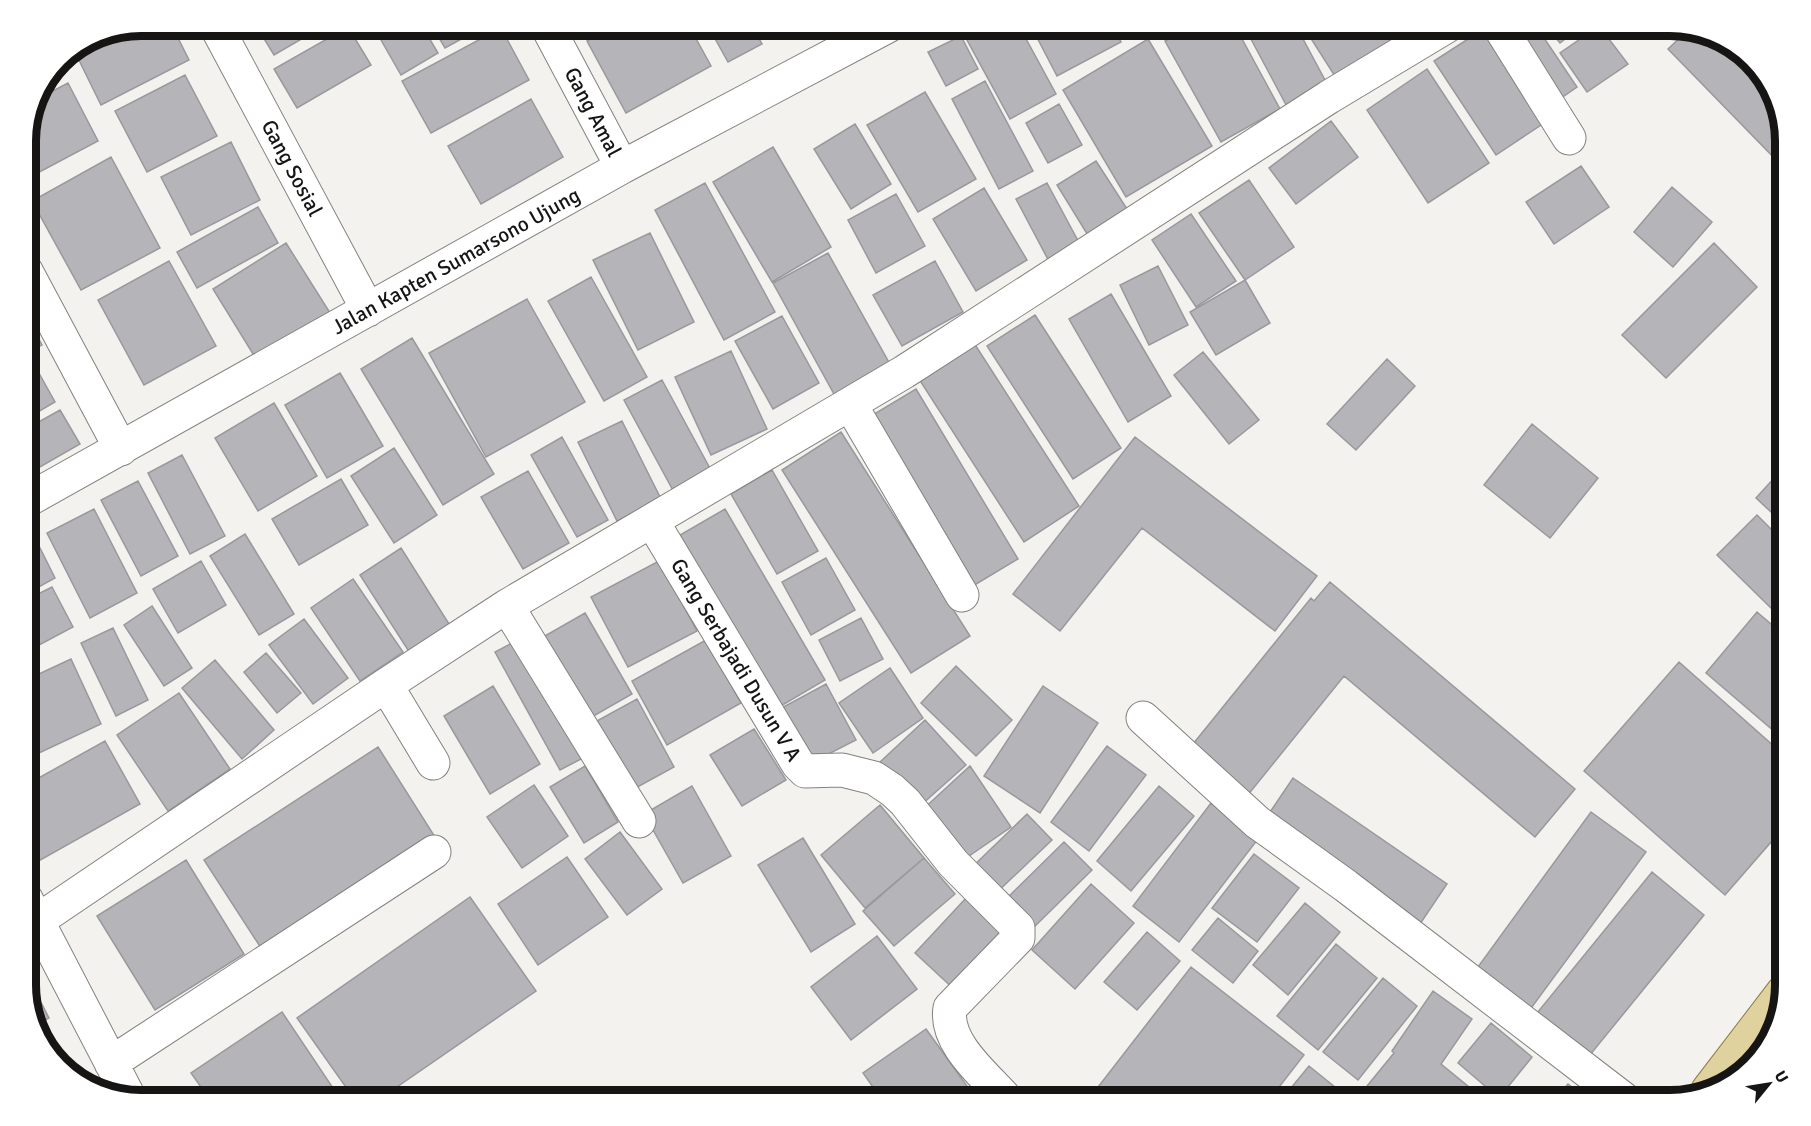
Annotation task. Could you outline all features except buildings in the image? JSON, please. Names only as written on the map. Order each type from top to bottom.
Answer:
[{"type":"main road","points":[[1717,1079],[1772,1006]]},
{"type":"street","name":"Gang Sosial","points":[[221,36],[368,310]]},
{"type":"street","name":"Gang Amal","points":[[552,36],[622,167]]},
{"type":"street","name":"Jalan Kapten Sumarsono Ujung","points":[[36,496],[622,167],[865,36]]},
{"type":"street","points":[[36,907],[507,606],[914,366],[1329,97],[1430,36]]},
{"type":"street","points":[[1505,36],[1569,138]]},
{"type":"street","points":[[36,290],[121,449]]},
{"type":"street","points":[[850,404],[962,595]]},
{"type":"street","name":"Gang Serbajadi Dusun V A","points":[[652,521],[798,764],[806,771],[842,770],[874,778],[892,790],[905,802],[952,863],[1018,928],[1018,938],[950,1008],[949,1017],[953,1035],[961,1049],[997,1090]]},
{"type":"street","points":[[507,606],[639,821]]},
{"type":"street","points":[[386,685],[433,763]]},
{"type":"street","points":[[1143,718],[1257,822],[1346,886],[1611,1090]]},
{"type":"street","points":[[111,1063],[434,852]]},
{"type":"street","points":[[36,918],[124,1088]]}]
